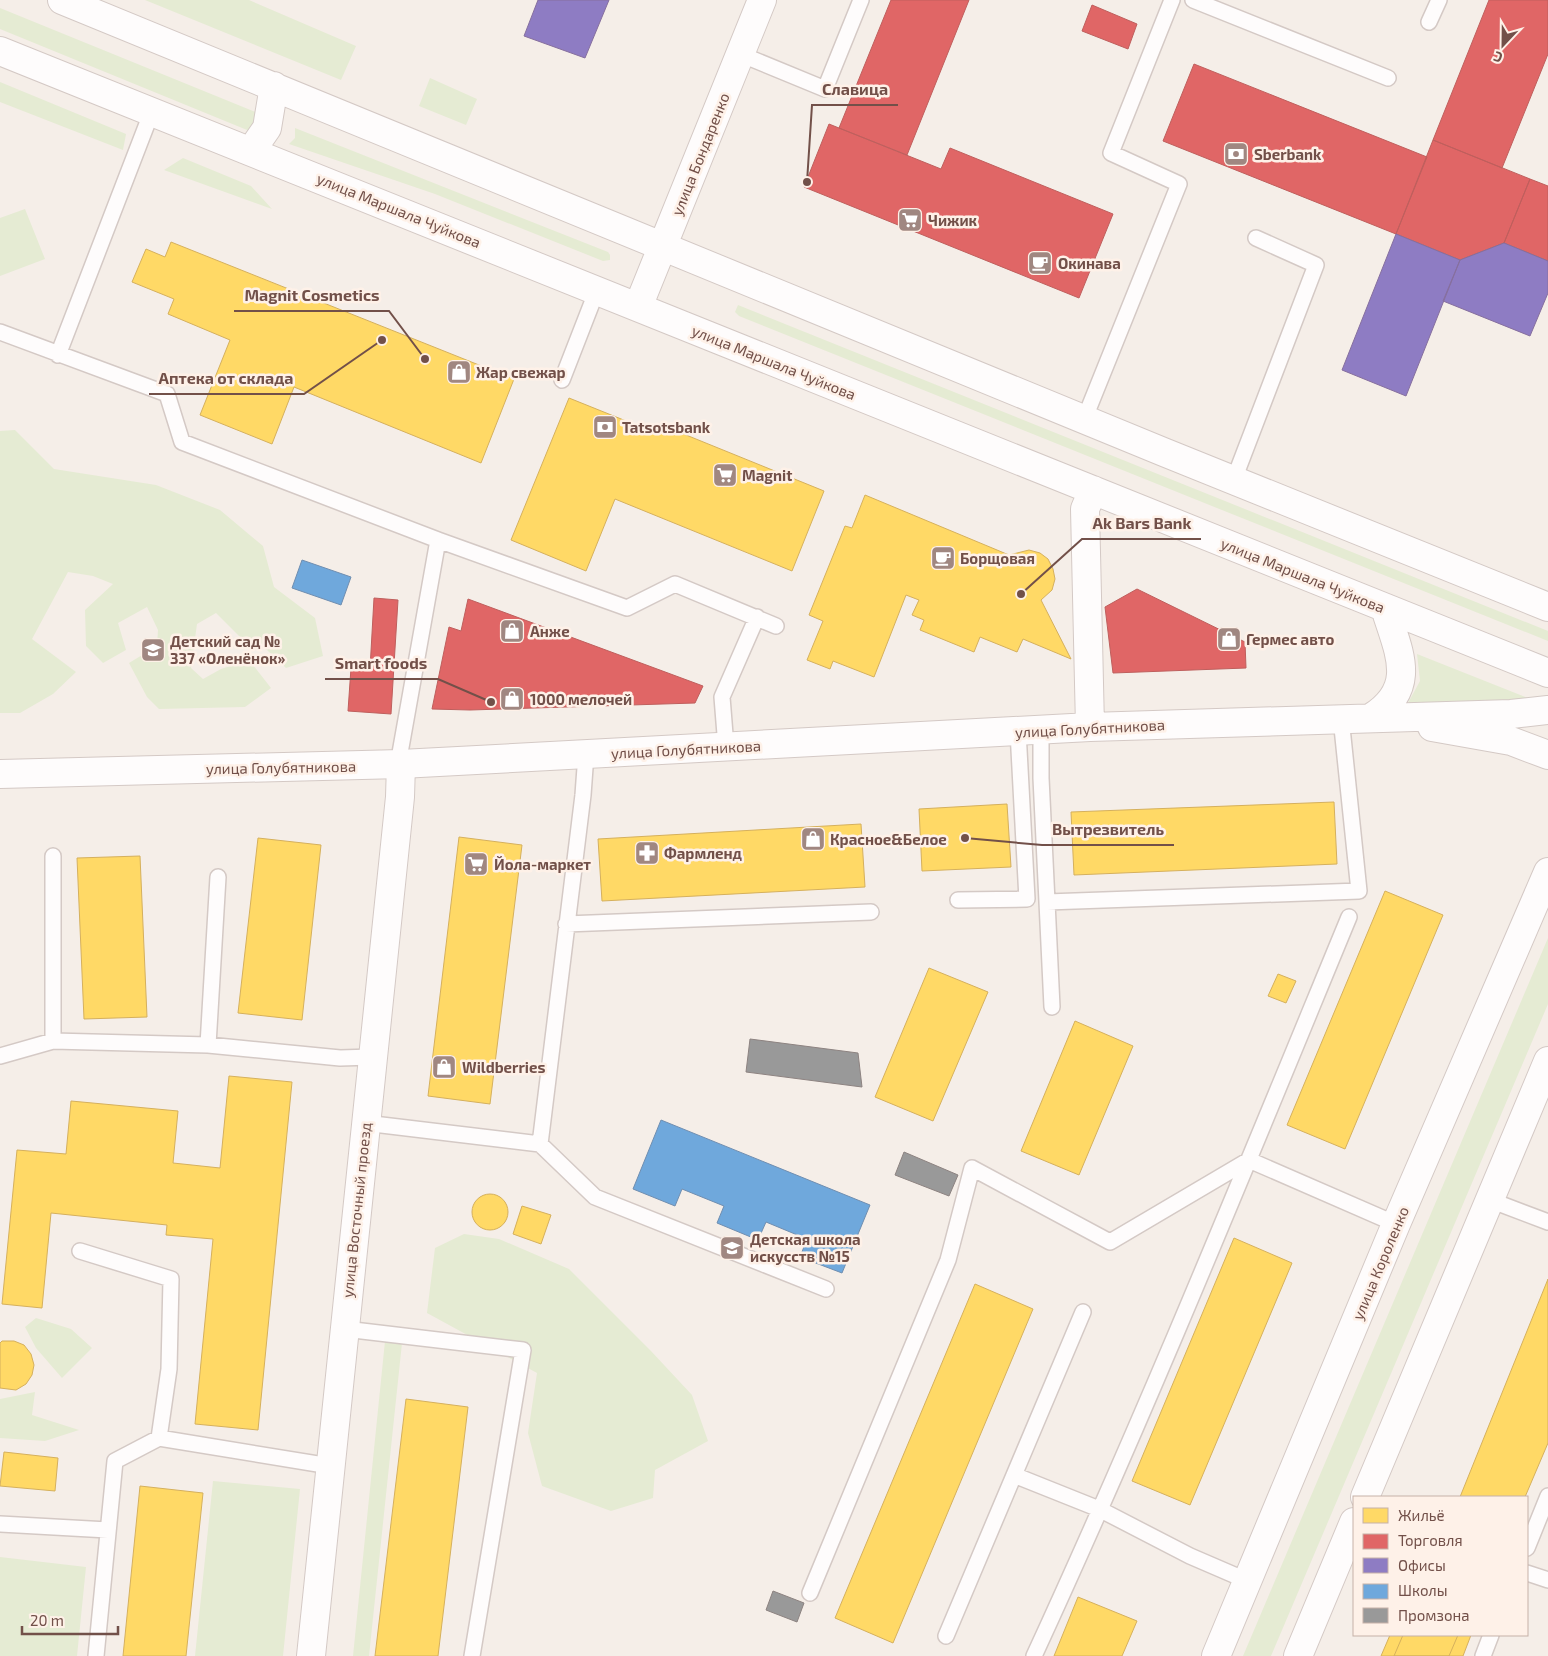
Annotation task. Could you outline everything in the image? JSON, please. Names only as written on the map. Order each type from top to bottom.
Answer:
[{"type":"street","name":"улица Бондаренко","points":[[638,307],[762,0]]},
{"type":"street","points":[[74,2],[1233,482],[1548,607]]},
{"type":"street","name":"улица Маршала Чуйкова","points":[[0,51],[1548,673]]},
{"type":"street","points":[[251,151],[268,128],[274,86]]},
{"type":"street","points":[[1090,727],[1084,510],[1093,490]]},
{"type":"street","points":[[1372,717],[1386,708],[1397,693],[1403,672],[1385,608]]},
{"type":"street","name":"улица Голубятникова","points":[[0,774],[401,764],[1090,727],[1511,714],[1548,710]]},
{"type":"street","name":"улица Голубятникова","points":[[1372,717],[1511,741],[1548,755]]},
{"type":"street","name":"улица Восточный проезд","points":[[311,1656],[400,797],[401,764]]},
{"type":"street","name":"улица Короленко","points":[[1216,1656],[1396,1224],[1548,872]]},
{"type":"street","points":[[1365,1496],[1548,1061]]},
{"type":"street","points":[[1298,1656],[1353,1524]]},
{"type":"lane","points":[[740,54],[825,89],[860,0]]},
{"type":"lane","points":[[1084,420],[1179,184],[1110,153],[1172,0]]},
{"type":"lane","points":[[1193,0],[1388,78]]},
{"type":"lane","points":[[1429,22],[1439,0]]},
{"type":"lane","points":[[58,354],[152,111]]},
{"type":"lane","points":[[1233,482],[1316,265],[1256,238]]},
{"type":"lane","points":[[562,380],[597,290]]},
{"type":"lane","points":[[0,332],[167,394],[182,442],[438,540],[627,608],[675,584],[776,626]]},
{"type":"lane","points":[[401,764],[400,753],[438,540]]},
{"type":"lane","points":[[726,747],[722,697],[757,617]]},
{"type":"lane","points":[[1047,902],[1360,891],[1341,718]]},
{"type":"lane","points":[[1030,730],[1041,778],[1052,1007]]},
{"type":"lane","points":[[958,900],[1027,899],[1030,730]]},
{"type":"lane","points":[[540,1144],[566,924],[584,795],[586,754]]},
{"type":"lane","points":[[53,856],[53,1041]]},
{"type":"lane","points":[[208,1045],[218,877]]},
{"type":"lane","points":[[566,924],[872,912]]},
{"type":"lane","points":[[1034,1656],[1250,1160],[1349,917]]},
{"type":"lane","points":[[0,1056],[53,1041],[208,1045],[340,1058],[372,1057]]},
{"type":"lane","points":[[365,1123],[540,1144],[595,1197],[826,1289]]},
{"type":"lane","points":[[1250,1160],[1396,1224]]},
{"type":"lane","points":[[810,1593],[948,1260],[972,1168],[1110,1242],[1250,1160]]},
{"type":"lane","points":[[1490,1200],[1548,1222]]},
{"type":"lane","points":[[80,1251],[171,1278],[169,1369],[159,1438]]},
{"type":"lane","points":[[946,1636],[1083,1312]]},
{"type":"lane","points":[[345,1329],[523,1350],[472,1656]]},
{"type":"lane","points":[[96,1656],[115,1461],[159,1438],[330,1466]]},
{"type":"lane","points":[[1014,1475],[1099,1509],[1190,1556],[1248,1580]]},
{"type":"lane","points":[[1528,1546],[1548,1496]]},
{"type":"lane","points":[[0,1524],[108,1530]]},
{"type":"lane","points":[[1528,1573],[1548,1580]]},
{"type":"lane","points":[[1483,1656],[1491,1636]]},
{"type":"green space","points":[[145,0],[249,0],[356,46],[341,80]]},
{"type":"green space","points":[[0,8],[260,114],[252,132],[0,29]]},
{"type":"green space","points":[[430,78],[477,99],[466,125],[419,106]]},
{"type":"green space","points":[[0,82],[126,134],[123,150],[0,102]]},
{"type":"green space","points":[[295,128],[608,252],[610,260],[603,261],[435,194],[289,144],[295,138]]},
{"type":"green space","points":[[183,158],[251,186],[272,209],[164,170]]},
{"type":"green space","points":[[25,209],[45,259],[0,276],[0,218]]},
{"type":"green space","points":[[738,305],[1548,631],[1548,641],[739,316],[735,312]]},
{"type":"green space","name":"Детский сад № 337 «Оленёнок»","points":[[15,430],[54,469],[156,485],[220,510],[263,546],[274,587],[315,618],[323,656],[286,668],[267,650],[245,642],[216,613],[197,624],[191,668],[203,679],[221,669],[249,660],[271,688],[245,707],[159,709],[147,697],[129,663],[157,646],[158,630],[147,607],[118,623],[126,650],[103,663],[86,646],[85,610],[113,584],[93,576],[68,572],[32,639],[76,672],[53,694],[20,713],[0,713],[0,431]]},
{"type":"green space","points":[[1417,654],[1533,700],[1408,703],[1420,681]]},
{"type":"green space","points":[[1548,938],[1548,1004],[1271,1656],[1243,1656]]},
{"type":"green space","points":[[464,1234],[499,1239],[569,1269],[692,1395],[708,1441],[655,1470],[653,1498],[611,1511],[542,1486],[528,1433],[537,1373],[427,1313],[435,1248]]},
{"type":"green space","points":[[36,1318],[71,1329],[92,1348],[62,1378],[36,1348],[25,1327]]},
{"type":"green space","points":[[385,1341],[402,1343],[369,1656],[353,1656]]},
{"type":"green space","points":[[35,1392],[32,1415],[79,1430],[45,1441],[0,1438],[0,1399]]},
{"type":"green space","points":[[213,1481],[300,1489],[283,1656],[195,1656]]},
{"type":"green space","points":[[0,1557],[86,1567],[77,1656],[0,1656]]},
{"type":"building: Жильё","points":[[171,242],[514,379],[481,463],[294,387],[272,444],[200,415],[230,340],[168,314],[174,299],[132,282],[146,249],[165,257]]},
{"type":"building: Жильё","points":[[569,398],[656,433],[659,424],[824,491],[792,571],[615,499],[586,571],[511,540]]},
{"type":"building: Жильё","points":[[865,495],[1009,555],[1029,550],[1040,553],[1048,559],[1055,579],[1052,590],[1041,600],[1071,659],[1023,639],[1017,652],[980,637],[974,652],[920,630],[924,620],[912,615],[919,600],[906,595],[874,677],[833,661],[830,669],[807,660],[823,621],[809,615],[845,526],[852,528]]},
{"type":"building: Жильё","points":[[1334,802],[1337,864],[1074,875],[1071,812]]},
{"type":"building: Жильё","points":[[1007,804],[1011,867],[922,871],[919,809]]},
{"type":"building: Жильё","points":[[861,824],[865,887],[602,901],[598,839]]},
{"type":"building: Жильё","points":[[459,837],[522,845],[490,1104],[428,1096]]},
{"type":"building: Жильё","points":[[258,838],[321,845],[302,1020],[238,1013]]},
{"type":"building: Жильё","points":[[140,856],[147,1017],[84,1019],[77,858]]},
{"type":"building: Жильё","points":[[1385,891],[1443,915],[1345,1149],[1287,1125]]},
{"type":"building: Жильё","points":[[929,968],[988,992],[933,1121],[875,1097]]},
{"type":"building: Жильё","points":[[1278,974],[1296,981],[1286,1003],[1268,996]]},
{"type":"building: Жильё","points":[[1075,1021],[1133,1046],[1079,1175],[1021,1151]]},
{"type":"building: Жильё","points":[[229,1076],[292,1082],[258,1430],[195,1424],[213,1239],[166,1235],[167,1225],[51,1213],[42,1308],[2,1304],[17,1150],[66,1154],[71,1101],[178,1111],[173,1163],[220,1168]]},
{"type":"building: Жильё","points":[[490,1194],[502,1200],[508,1212],[502,1224],[490,1230],[478,1224],[472,1212],[478,1200]]},
{"type":"building: Жильё","points":[[522,1206],[551,1215],[541,1244],[513,1234]]},
{"type":"building: Жильё","points":[[1234,1238],[1292,1263],[1190,1505],[1132,1481]]},
{"type":"building: Жильё","points":[[1548,1279],[1548,1443],[1525,1496],[1460,1496]]},
{"type":"building: Жильё","points":[[975,1284],[1033,1309],[893,1643],[835,1618]]},
{"type":"building: Жильё","points":[[2,1341],[14,1341],[24,1345],[31,1354],[34,1365],[32,1375],[26,1384],[16,1390],[0,1388],[0,1343]]},
{"type":"building: Жильё","points":[[406,1399],[468,1407],[438,1656],[375,1656]]},
{"type":"building: Жильё","points":[[4,1452],[58,1458],[55,1491],[0,1486]]},
{"type":"building: Жильё","points":[[140,1486],[203,1493],[186,1656],[123,1656]]},
{"type":"building: Жильё","points":[[1078,1597],[1137,1621],[1122,1656],[1054,1656]]},
{"type":"building: Жильё","points":[[1390,1636],[1458,1636],[1449,1656],[1381,1656]]},
{"type":"building: Жильё","points":[[1403,1636],[1471,1636],[1463,1656],[1394,1656]]},
{"type":"building: Торговля","points":[[891,0],[969,0],[907,155],[839,128]]},
{"type":"building: Торговля","points":[[1489,0],[1548,0],[1548,54],[1502,168],[1433,140]]},
{"type":"building: Торговля","points":[[1092,5],[1137,24],[1128,49],[1082,31]]},
{"type":"building: Торговля","points":[[1194,64],[1427,157],[1396,234],[1163,141]]},
{"type":"building: Торговля","points":[[829,124],[941,169],[950,148],[1113,214],[1079,298],[804,187]]},
{"type":"building: Торговля","points":[[1433,140],[1530,179],[1504,243],[1460,260],[1396,234]]},
{"type":"building: Торговля","points":[[1530,179],[1548,186],[1548,261],[1504,243]]},
{"type":"building: Торговля","points":[[1137,589],[1245,642],[1246,668],[1113,673],[1105,607]]},
{"type":"building: Торговля","points":[[374,598],[398,600],[391,714],[348,711],[351,668],[370,669]]},
{"type":"building: Торговля","name":"Анже","points":[[468,599],[703,686],[695,703],[470,710],[432,709],[449,627],[461,631]]},
{"type":"building: Офисы","points":[[538,0],[609,0],[585,58],[524,36]]},
{"type":"building: Офисы","points":[[1396,234],[1460,260],[1406,396],[1342,370]]},
{"type":"building: Офисы","points":[[1504,243],[1548,261],[1548,293],[1530,336],[1443,301],[1460,260]]},
{"type":"building: Школы","points":[[302,560],[351,577],[341,605],[292,588]]},
{"type":"building: Школы","name":"Детская школа искусств №15","points":[[661,1120],[870,1205],[842,1273],[800,1257],[807,1239],[766,1222],[758,1240],[717,1223],[724,1206],[682,1189],[675,1206],[633,1189]]},
{"type":"building: Промзона","points":[[750,1039],[858,1053],[862,1087],[746,1072]]},
{"type":"building: Промзона","points":[[904,1152],[958,1175],[949,1196],[895,1175]]},
{"type":"building: Промзона","points":[[773,1591],[804,1603],[797,1622],[766,1610]]},
{"type":"place","name":"Sberbank","points":[[1236,154]]},
{"type":"place","name":"Славица","points":[[807,182]]},
{"type":"place","name":"Чижик","points":[[910,220]]},
{"type":"place","name":"Окинава","points":[[1040,263]]},
{"type":"place","name":"Аптека от склада","points":[[382,340]]},
{"type":"place","name":"Magnit Cosmetics","points":[[425,359]]},
{"type":"place","name":"Жар свежар","points":[[459,372]]},
{"type":"place","name":"Tatsotsbank","points":[[605,427]]},
{"type":"place","name":"Magnit","points":[[725,475]]},
{"type":"place","name":"Борщовая","points":[[943,558]]},
{"type":"place","name":"Ak Bars Bank","points":[[1021,594]]},
{"type":"place","name":"Анже","points":[[512,631]]},
{"type":"place","name":"Гермес авто","points":[[1229,639]]},
{"type":"place","name":"Детский сад № 337 «Оленёнок»","points":[[153,650]]},
{"type":"place","name":"1000 мелочей","points":[[512,699]]},
{"type":"place","name":"Smart foods","points":[[491,702]]},
{"type":"place","name":"Вытрезвитель","points":[[965,838]]},
{"type":"place","name":"Красное&Белое","points":[[813,839]]},
{"type":"place","name":"Фармленд","points":[[647,853]]},
{"type":"place","name":"Йола-маркет","points":[[476,864]]},
{"type":"place","name":"Wildberries","points":[[444,1067]]},
{"type":"place","name":"Детская школа искусств №15","points":[[732,1248]]}]
